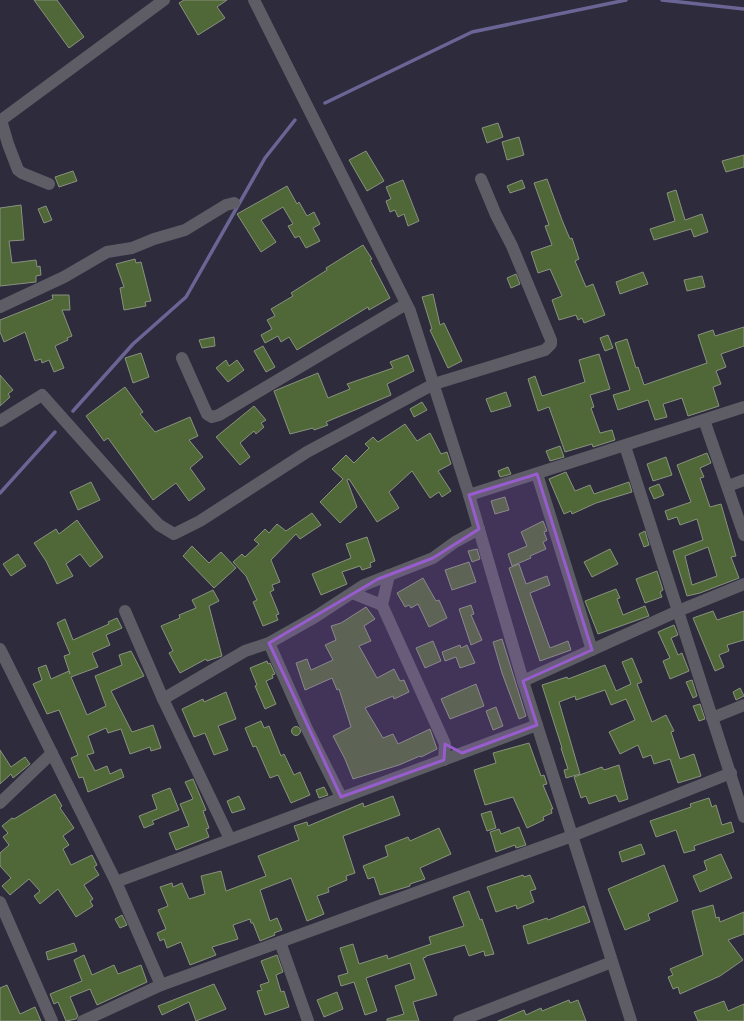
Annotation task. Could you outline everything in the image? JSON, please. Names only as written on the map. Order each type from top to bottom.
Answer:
[{"type":"street","points":[[49,184],[18,170],[0,121],[164,0]]},
{"type":"street","points":[[254,0],[406,304],[434,384],[469,495],[523,681],[631,1021]]},
{"type":"street","points":[[0,421],[42,394],[140,506],[159,525],[174,534],[200,521],[307,452],[434,384],[545,350],[551,344],[512,246],[496,215],[481,179]]},
{"type":"street","points":[[0,307],[64,277],[107,252],[132,248],[154,239],[186,230],[226,205],[234,203]]},
{"type":"street","points":[[182,358],[207,414],[212,417],[219,415],[406,304]]},
{"type":"street","points":[[469,495],[744,407]]},
{"type":"street","points":[[704,420],[744,535]]},
{"type":"street","points":[[625,446],[744,817]]},
{"type":"street","points":[[537,474],[592,650]]},
{"type":"street","points":[[728,486],[744,480]]},
{"type":"street","points":[[163,699],[245,651],[269,643],[315,617],[364,585],[434,558],[455,542],[479,529]]},
{"type":"street","points":[[389,575],[382,605],[445,744],[444,760]]},
{"type":"street","points":[[523,681],[678,611],[744,584]]},
{"type":"street","points":[[352,593],[382,605]]},
{"type":"street","points":[[125,611],[163,699],[230,839]]},
{"type":"street","points":[[269,643],[307,729],[341,797]]},
{"type":"street","points":[[0,649],[116,882],[161,985]]},
{"type":"street","points":[[712,718],[744,705]]},
{"type":"street","points":[[116,882],[537,724]]},
{"type":"street","points":[[445,744],[462,753]]},
{"type":"street","points":[[0,803],[52,753]]},
{"type":"street","points":[[83,1021],[161,985],[572,836],[731,773]]},
{"type":"street","points":[[0,902],[52,1021]]},
{"type":"street","points":[[280,942],[308,1021]]},
{"type":"street","points":[[459,1021],[612,962]]},
{"type":"highlighted area","points":[[537,474],[592,650],[523,681],[537,725],[462,753],[445,744],[444,760],[341,797],[269,643],[378,579],[433,558],[479,529],[469,495]]},
{"type":"building","points":[[34,0],[57,0],[84,37],[69,48]]},
{"type":"building","points":[[184,0],[227,0],[217,7],[225,18],[198,35],[179,3]]},
{"type":"building","points":[[498,123],[503,137],[487,143],[482,128]]},
{"type":"building","points":[[519,137],[524,155],[507,160],[502,142]]},
{"type":"building","points":[[366,151],[384,181],[367,191],[349,160]]},
{"type":"building","points":[[744,155],[744,167],[726,172],[722,161]]},
{"type":"building","points":[[73,171],[77,181],[59,187],[55,177]]},
{"type":"building","points":[[547,179],[570,239],[572,238],[579,259],[575,261],[586,287],[593,284],[605,315],[584,323],[582,318],[578,320],[576,315],[559,320],[552,300],[562,296],[550,269],[538,273],[531,252],[552,245],[545,226],[549,225],[534,183]]},
{"type":"building","points":[[403,180],[419,221],[408,226],[404,214],[398,217],[395,210],[390,212],[386,201],[391,199],[386,187]]},
{"type":"building","points":[[522,180],[525,188],[510,193],[507,186]]},
{"type":"building","points":[[287,186],[297,204],[299,202],[307,216],[314,212],[320,224],[313,228],[320,241],[306,248],[299,236],[295,238],[288,226],[293,224],[283,207],[261,220],[276,242],[261,252],[237,214]]},
{"type":"building","points":[[676,190],[685,220],[702,214],[708,232],[694,237],[691,229],[654,240],[650,229],[675,221],[667,193]]},
{"type":"building","points":[[21,205],[24,240],[9,241],[12,263],[36,260],[37,267],[40,266],[41,275],[36,276],[36,282],[0,286],[0,208]]},
{"type":"building","points":[[46,206],[52,220],[44,223],[38,209]]},
{"type":"building","points":[[363,245],[372,259],[370,260],[390,298],[369,310],[368,307],[297,350],[289,337],[281,342],[278,336],[265,343],[261,335],[272,329],[267,320],[275,316],[271,309],[293,296],[291,293],[327,270],[326,268]]},
{"type":"building","points":[[135,259],[136,263],[141,262],[151,301],[145,302],[146,306],[124,310],[120,288],[124,287],[116,264]]},
{"type":"building","points":[[643,272],[648,284],[620,294],[616,282]]},
{"type":"building","points":[[516,274],[520,284],[511,288],[507,278]]},
{"type":"building","points":[[702,276],[705,287],[687,291],[684,280]]},
{"type":"building","points":[[433,294],[440,325],[444,323],[462,361],[448,368],[430,330],[432,329],[422,297]]},
{"type":"building","points":[[52,295],[69,295],[70,310],[62,310],[72,336],[67,338],[68,340],[55,346],[64,368],[54,372],[49,360],[42,363],[41,359],[35,361],[25,332],[4,342],[0,332],[0,320],[53,299]]},
{"type":"building","points":[[744,327],[744,346],[721,354],[726,367],[716,371],[721,384],[713,387],[719,406],[688,416],[682,398],[663,404],[667,417],[655,420],[648,400],[618,410],[613,395],[630,390],[615,343],[627,339],[636,368],[638,367],[644,385],[707,363],[698,335],[713,330],[715,336]]},
{"type":"building","points":[[608,335],[613,348],[605,351],[600,338]]},
{"type":"building","points":[[214,337],[215,346],[202,348],[199,340]]},
{"type":"building","points":[[263,346],[275,367],[266,372],[254,351]]},
{"type":"building","points":[[141,353],[149,377],[133,383],[125,358]]},
{"type":"building","points":[[599,354],[610,389],[590,395],[594,407],[591,408],[600,433],[612,430],[615,440],[593,447],[592,444],[565,452],[549,407],[538,411],[528,379],[535,376],[542,396],[585,382],[579,360]]},
{"type":"building","points":[[408,355],[414,371],[387,384],[391,395],[326,422],[328,425],[314,430],[313,428],[290,434],[274,391],[318,373],[328,398],[350,389],[347,384],[393,368],[390,362]]},
{"type":"building","points":[[226,360],[229,366],[237,360],[244,370],[228,382],[216,368]]},
{"type":"building","points":[[0,375],[13,390],[8,394],[10,397],[0,406]]},
{"type":"building","points":[[125,387],[143,412],[140,414],[155,432],[190,417],[198,436],[189,440],[203,457],[190,468],[205,489],[189,501],[176,483],[153,500],[108,438],[104,441],[86,416]]},
{"type":"building","points":[[506,392],[511,406],[491,412],[486,399]]},
{"type":"building","points":[[422,402],[427,410],[414,417],[410,409]]},
{"type":"building","points":[[254,406],[266,420],[261,423],[264,427],[256,434],[254,431],[240,443],[250,457],[240,465],[216,437]]},
{"type":"building","points":[[405,424],[417,441],[430,433],[441,454],[447,452],[451,464],[438,471],[451,491],[442,497],[439,492],[430,498],[412,471],[389,492],[399,508],[377,522],[349,479],[347,480],[357,507],[340,523],[320,502],[343,479],[332,469],[346,455],[354,463],[369,448],[365,444],[373,437],[378,442]]},
{"type":"building","points":[[560,446],[564,457],[550,461],[546,451]]},
{"type":"building","points":[[707,453],[711,463],[700,468],[704,477],[700,478],[710,507],[721,504],[736,556],[731,557],[739,578],[700,593],[687,596],[673,551],[703,540],[697,519],[680,525],[677,517],[668,520],[665,511],[691,502],[677,465]],"holes":[[[708,547],[717,576],[692,585],[685,556]]]},
{"type":"building","points":[[666,457],[672,475],[653,481],[647,464]]},
{"type":"building","points":[[508,467],[511,474],[500,477],[498,471]]},
{"type":"building","points":[[566,472],[575,491],[590,485],[594,494],[629,482],[632,492],[596,503],[572,514],[571,511],[564,514],[549,479]]},
{"type":"building","points":[[91,482],[100,500],[78,510],[70,492]]},
{"type":"building","points":[[659,484],[664,495],[654,499],[649,488]]},
{"type":"building","points":[[505,497],[509,510],[495,514],[491,501]]},
{"type":"building","points":[[312,513],[321,525],[300,539],[296,534],[271,560],[280,582],[272,585],[274,590],[270,592],[279,614],[276,615],[278,620],[263,626],[253,602],[257,600],[246,576],[233,562],[242,554],[245,557],[259,544],[254,540],[265,529],[269,533],[277,524],[286,531]]},
{"type":"building","points":[[77,520],[103,557],[90,567],[80,554],[66,564],[73,576],[57,584],[46,561],[34,543],[56,529],[59,534]]},
{"type":"building","points":[[543,521],[547,531],[544,532],[547,540],[543,542],[546,549],[530,556],[531,558],[512,566],[508,554],[527,546],[521,532]]},
{"type":"building","points":[[645,531],[649,545],[644,547],[639,534]]},
{"type":"building","points":[[367,537],[375,561],[370,563],[371,567],[362,570],[360,566],[342,572],[347,584],[321,595],[312,574],[351,558],[346,544]]},
{"type":"building","points":[[192,546],[209,563],[221,552],[236,568],[214,588],[183,556]]},
{"type":"building","points":[[477,549],[480,559],[472,562],[468,551]]},
{"type":"building","points":[[610,549],[618,564],[592,577],[584,562]]},
{"type":"building","points":[[18,554],[26,566],[11,576],[3,564]]},
{"type":"building","points":[[469,562],[476,582],[452,590],[445,570]]},
{"type":"building","points":[[519,564],[526,584],[547,576],[550,585],[530,593],[550,648],[568,641],[571,650],[540,661],[509,568]]},
{"type":"building","points":[[657,571],[663,590],[660,592],[662,597],[645,603],[636,579]]},
{"type":"building","points":[[423,578],[436,601],[439,600],[447,618],[429,627],[418,604],[411,608],[409,605],[405,607],[397,593]]},
{"type":"building","points":[[616,589],[620,598],[617,599],[623,615],[645,606],[649,616],[598,634],[585,601]]},
{"type":"building","points":[[213,590],[219,601],[209,606],[222,656],[207,661],[206,659],[180,673],[169,653],[173,651],[161,626],[180,618],[179,615],[196,608],[192,600]]},
{"type":"building","points":[[471,605],[474,614],[471,615],[482,640],[471,645],[459,609]]},
{"type":"building","points":[[366,607],[375,619],[364,626],[371,641],[359,646],[377,678],[394,669],[400,681],[404,680],[409,692],[394,699],[393,696],[365,708],[383,738],[393,734],[398,744],[430,729],[437,749],[399,765],[353,779],[333,736],[351,727],[339,689],[337,690],[332,678],[305,690],[296,663],[307,659],[311,670],[333,660],[325,645],[336,640],[331,626],[341,623]]},
{"type":"building","points":[[713,611],[717,620],[744,611],[744,640],[727,645],[729,651],[719,655],[724,667],[715,671],[693,618]]},
{"type":"building","points":[[117,618],[122,628],[106,635],[110,645],[92,653],[98,667],[71,677],[87,715],[106,706],[95,676],[122,665],[119,655],[131,651],[144,676],[111,691],[132,732],[153,725],[161,748],[151,751],[150,747],[130,754],[121,729],[108,733],[106,728],[88,736],[94,753],[87,755],[95,771],[107,766],[110,774],[121,769],[124,777],[88,792],[83,777],[79,778],[71,758],[78,755],[59,710],[47,714],[33,684],[42,680],[38,668],[46,665],[51,679],[69,671],[64,656],[70,654],[57,623],[65,619],[73,640],[109,624],[108,622]]},
{"type":"building","points":[[674,625],[678,635],[671,638],[678,655],[682,653],[689,671],[670,679],[663,661],[670,658],[658,632]]},
{"type":"building","points":[[502,639],[526,716],[519,719],[502,673],[493,642]]},
{"type":"building","points":[[433,641],[441,661],[425,668],[416,648]]},
{"type":"building","points":[[460,645],[461,648],[467,645],[475,663],[460,668],[456,657],[445,661],[442,652]]},
{"type":"building","points":[[632,658],[642,682],[637,684],[652,722],[666,715],[674,731],[671,732],[680,759],[694,754],[701,776],[678,783],[670,759],[654,764],[651,755],[643,758],[638,745],[620,754],[609,732],[635,720],[626,699],[611,705],[605,690],[576,700],[575,696],[559,702],[580,774],[566,778],[564,770],[568,769],[542,685],[567,677],[568,679],[605,665],[616,691],[631,684],[622,662]]},
{"type":"building","points":[[267,661],[268,664],[270,663],[275,674],[272,675],[273,678],[266,681],[276,704],[265,709],[255,686],[257,685],[250,668]]},
{"type":"building","points":[[692,680],[697,696],[693,698],[686,682]]},
{"type":"building","points":[[476,684],[484,706],[450,719],[441,699]]},
{"type":"building","points":[[740,688],[744,696],[736,700],[733,692]]},
{"type":"building","points":[[226,692],[236,719],[218,726],[228,750],[214,755],[205,733],[194,737],[182,709],[203,699],[204,702]]},
{"type":"building","points":[[700,704],[705,719],[699,721],[693,706]]},
{"type":"building","points":[[496,707],[503,726],[493,730],[486,711]]},
{"type":"building","points":[[261,721],[264,728],[269,726],[281,756],[284,754],[294,775],[300,772],[310,795],[291,803],[278,775],[270,778],[256,746],[253,747],[245,728]]},
{"type":"building","points":[[294,727],[298,727],[300,731],[298,735],[294,735],[292,733],[292,729]]},
{"type":"building","points":[[529,743],[541,776],[544,775],[547,784],[543,785],[553,809],[551,809],[552,813],[543,817],[544,820],[527,828],[513,797],[485,805],[474,770],[496,763],[493,753]]},
{"type":"building","points":[[0,750],[11,767],[25,757],[30,764],[13,778],[11,774],[0,784]]},
{"type":"building","points":[[619,765],[628,799],[619,802],[616,795],[589,804],[586,796],[581,798],[574,777],[602,767],[604,770]]},
{"type":"building","points":[[193,779],[206,810],[203,811],[209,828],[206,829],[209,837],[176,850],[169,833],[189,826],[180,804],[193,799],[185,782]]},
{"type":"building","points":[[324,787],[328,795],[319,798],[316,790]]},
{"type":"building","points":[[170,788],[179,810],[152,821],[154,824],[144,828],[139,816],[157,809],[152,795]]},
{"type":"building","points":[[55,794],[62,806],[60,808],[74,828],[63,836],[69,845],[63,849],[71,865],[92,855],[97,865],[94,867],[99,875],[84,885],[93,899],[90,901],[93,906],[76,917],[58,889],[40,904],[34,896],[40,891],[29,879],[10,895],[2,886],[11,878],[0,866],[0,853],[9,845],[3,837],[8,833],[2,826],[12,818],[14,819]]},
{"type":"building","points":[[239,796],[245,809],[232,813],[227,801]]},
{"type":"building","points":[[393,796],[400,815],[343,836],[355,873],[346,876],[347,880],[328,888],[329,892],[317,896],[324,914],[307,921],[291,878],[260,890],[270,921],[277,918],[282,930],[274,933],[275,935],[260,941],[250,919],[233,925],[238,939],[212,947],[216,955],[190,965],[181,942],[167,948],[164,939],[160,941],[157,933],[166,929],[158,910],[168,906],[160,887],[172,883],[173,887],[182,883],[189,899],[205,894],[201,876],[221,871],[226,891],[266,876],[258,856],[299,840],[294,826],[307,822],[308,826],[363,803],[364,807]]},
{"type":"building","points":[[709,798],[712,807],[716,805],[722,825],[731,822],[734,832],[694,846],[695,850],[684,853],[676,830],[656,837],[650,821],[691,807],[690,804]]},
{"type":"building","points":[[491,811],[496,828],[487,831],[481,814]]},
{"type":"building","points":[[519,827],[526,845],[516,848],[515,845],[496,852],[490,832],[499,829],[501,834]]},
{"type":"building","points":[[439,828],[451,854],[420,868],[425,879],[410,884],[410,886],[380,895],[374,877],[368,879],[363,866],[388,856],[385,846],[408,837],[410,841]]},
{"type":"building","points":[[641,844],[645,854],[622,862],[619,852]]},
{"type":"building","points":[[721,854],[732,878],[700,892],[693,876],[707,870],[704,861]]},
{"type":"building","points":[[664,865],[678,901],[648,914],[650,920],[625,930],[608,889]]},
{"type":"building","points":[[523,875],[524,877],[530,875],[536,889],[530,891],[534,902],[517,909],[516,905],[496,912],[487,887]]},
{"type":"building","points":[[469,891],[480,920],[482,919],[494,954],[485,956],[484,951],[469,956],[465,945],[423,958],[437,995],[413,1002],[419,1021],[387,1021],[387,1019],[404,1014],[395,986],[415,979],[410,963],[366,978],[377,1011],[365,1015],[354,982],[341,986],[338,976],[348,973],[340,948],[353,944],[359,964],[387,955],[388,959],[431,944],[429,937],[464,926],[453,897]]},
{"type":"building","points":[[713,905],[716,918],[719,917],[720,922],[744,912],[744,934],[728,940],[743,960],[720,976],[680,994],[678,987],[673,989],[668,977],[673,975],[670,969],[703,955],[692,911]]},
{"type":"building","points":[[584,906],[590,922],[528,944],[523,926],[547,918],[548,920]]},
{"type":"building","points":[[122,915],[127,925],[120,928],[115,919]]},
{"type":"building","points":[[74,943],[77,951],[48,960],[46,952]]},
{"type":"building","points":[[84,955],[92,975],[114,965],[118,974],[141,965],[147,982],[97,1005],[90,989],[70,997],[78,1016],[76,1019],[66,1021],[58,1002],[54,1004],[50,994],[82,981],[74,960]]},
{"type":"building","points":[[277,955],[283,972],[276,975],[281,992],[284,991],[289,1007],[265,1015],[257,991],[262,990],[260,985],[269,982],[261,961]]},
{"type":"building","points":[[214,984],[226,1009],[196,1021],[189,1002],[162,1015],[158,1006]]},
{"type":"building","points":[[7,985],[20,1014],[35,1007],[41,1021],[0,1021],[0,988]]},
{"type":"building","points":[[337,992],[343,1009],[324,1017],[317,1000]]},
{"type":"building","points":[[569,1000],[570,1003],[578,1000],[586,1021],[498,1021],[524,1010],[526,1015],[541,1008],[542,1011]]},
{"type":"building","points":[[724,1001],[728,1011],[744,1004],[744,1021],[698,1021],[694,1012]]},
{"type":"waterway","points":[[325,103],[472,32],[626,0]]},
{"type":"waterway","points":[[662,0],[744,9]]},
{"type":"waterway","points":[[73,411],[133,344],[186,297],[265,158],[295,120]]},
{"type":"waterway","points":[[0,493],[55,432]]}]
